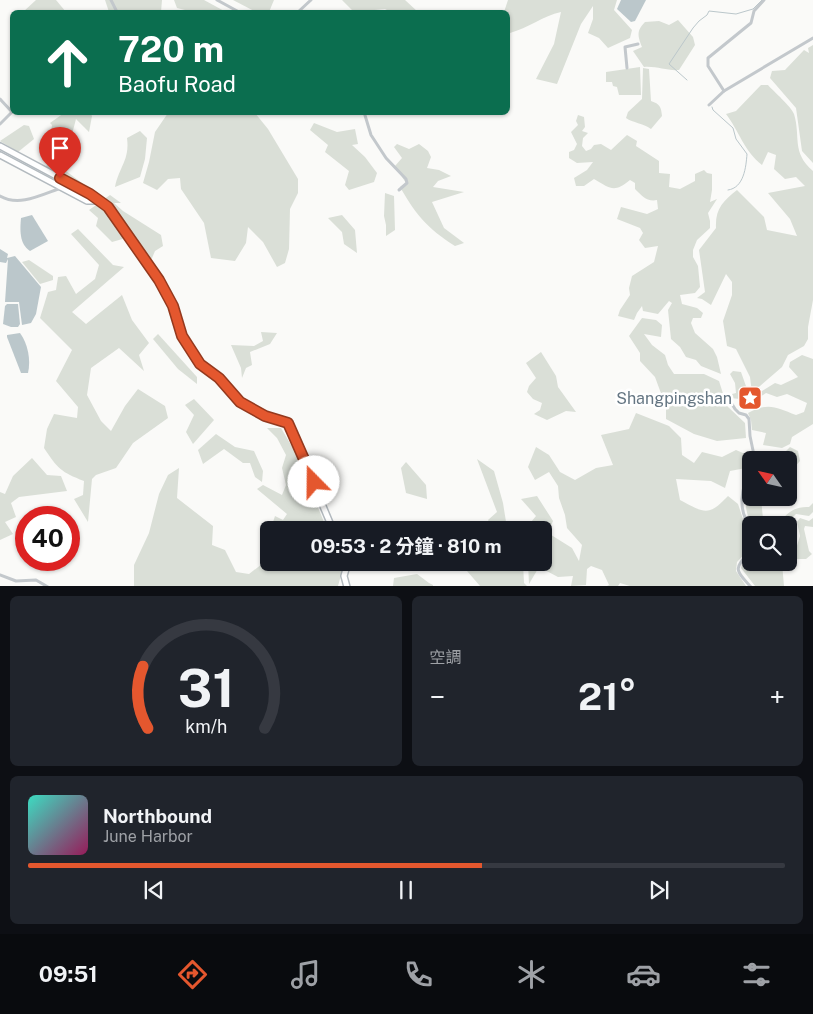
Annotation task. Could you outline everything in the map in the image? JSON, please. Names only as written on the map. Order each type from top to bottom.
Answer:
[{"type":"street","points":[[217,0],[235,10]]},
{"type":"street","points":[[300,10],[311,0]]},
{"type":"street","points":[[724,91],[708,66],[708,58],[751,24],[754,11],[764,0]]},
{"type":"street","points":[[709,105],[724,91],[813,38]]},
{"type":"street","points":[[627,68],[625,47],[638,44]]},
{"type":"street","points":[[0,99],[10,110]]},
{"type":"street","points":[[0,124],[10,114]]},
{"type":"street","points":[[365,115],[371,135],[386,158],[406,179],[407,183],[399,190]]},
{"type":"street","points":[[0,146],[90,194],[108,207],[159,280],[173,306],[182,336],[200,364],[219,378],[240,402],[265,416],[288,423],[330,521]]},
{"type":"street","points":[[0,155],[87,201],[99,201]]},
{"type":"street","points":[[0,196],[8,200],[17,201],[61,188]]},
{"type":"street","points":[[729,399],[739,413],[746,415],[749,419],[753,451]]},
{"type":"street","points":[[742,560],[738,571],[751,586]]},
{"type":"street","points":[[345,571],[344,576],[347,586]]},
{"type":"street","points":[[0,575],[16,581],[36,580],[48,586]]},
{"type":"shaded area","points":[[36,0],[56,0],[64,10],[25,10]]},
{"type":"shaded area","points":[[105,0],[162,0],[161,10],[108,10]]},
{"type":"shaded area","points":[[174,0],[204,0],[222,10],[185,10],[177,8]]},
{"type":"shaded area","points":[[233,0],[274,0],[270,10],[252,10]]},
{"type":"shaded area","points":[[342,0],[405,0],[416,10],[385,9],[352,10]]},
{"type":"shaded area","points":[[508,0],[617,0],[614,10],[632,30],[630,38],[608,48],[599,38],[588,33],[593,19],[593,6],[581,24],[557,84],[536,79],[554,44],[561,12],[510,33],[510,10],[505,10]]},
{"type":"shaded area","points":[[621,0],[646,0],[635,21],[631,22],[617,9]]},
{"type":"shaded area","points":[[678,20],[693,37],[695,45],[679,70],[644,67],[633,51],[642,47],[639,34],[642,25],[645,22],[659,21],[669,25]]},
{"type":"shaded area","points":[[813,45],[813,163],[802,151],[796,108],[770,78],[772,71],[785,70],[804,50],[809,53],[808,48]]},
{"type":"shaded area","points":[[640,67],[641,95],[619,95],[617,87],[613,86],[612,82],[606,82],[606,72]]},
{"type":"shaded area","points":[[643,68],[649,69],[651,101],[658,105],[662,113],[662,116],[651,129],[626,118],[628,112],[642,99]]},
{"type":"shaded area","points":[[761,85],[768,85],[794,114],[799,151],[806,164],[813,171],[813,300],[808,327],[808,339],[804,346],[788,355],[782,367],[752,393],[750,377],[736,349],[727,346],[723,321],[732,295],[732,282],[726,274],[711,305],[697,298],[705,292],[699,250],[716,228],[717,216],[721,206],[737,190],[764,217],[767,230],[797,236],[790,219],[768,193],[805,186],[796,177],[785,179],[774,169],[776,155],[768,152],[762,165],[746,147],[726,114],[736,111]]},
{"type":"shaded area","points":[[61,115],[92,116],[89,132],[76,119],[65,161],[66,171],[92,190],[91,193],[46,167],[50,156],[46,150],[45,142],[51,130],[52,125],[50,123]]},
{"type":"shaded area","points":[[167,115],[257,115],[268,129],[298,179],[298,193],[290,209],[289,249],[285,263],[277,267],[263,242],[248,227],[246,243],[235,261],[211,258],[204,223],[181,189],[180,178],[168,179],[157,190],[143,183],[155,132]]},
{"type":"shaded area","points":[[578,115],[584,117],[585,127],[582,131],[588,133],[583,138],[582,146],[586,151],[594,145],[601,144],[611,150],[627,135],[637,141],[636,146],[659,161],[659,173],[670,174],[669,187],[680,189],[695,181],[695,174],[704,170],[712,174],[710,202],[717,199],[708,213],[710,228],[697,240],[693,250],[693,257],[698,266],[700,287],[695,293],[680,295],[682,304],[697,308],[703,313],[701,318],[693,318],[691,323],[695,333],[713,349],[721,374],[701,366],[696,360],[686,357],[680,347],[671,339],[668,310],[672,303],[669,301],[658,314],[643,311],[642,306],[634,320],[618,316],[630,295],[629,288],[632,276],[654,262],[658,246],[645,248],[639,240],[643,233],[640,228],[617,219],[621,207],[647,214],[658,209],[657,200],[650,200],[642,196],[635,189],[635,183],[630,180],[616,188],[609,187],[594,179],[584,186],[576,186],[574,178],[587,170],[593,162],[577,163],[569,158],[569,152],[574,150],[577,144],[571,132],[578,125],[576,121]]},
{"type":"shaded area","points":[[314,123],[337,132],[355,129],[358,144],[352,145],[365,157],[377,173],[374,182],[349,190],[345,185],[349,171],[325,152],[328,145],[310,130]]},
{"type":"shaded area","points":[[24,125],[29,126],[34,139],[18,152],[0,141]]},
{"type":"shaded area","points":[[140,131],[147,138],[145,159],[140,177],[115,187],[126,158],[127,138]]},
{"type":"shaded area","points":[[397,144],[409,149],[419,144],[428,151],[431,157],[427,168],[439,170],[451,176],[438,181],[433,187],[464,192],[432,202],[444,228],[464,243],[455,246],[445,239],[423,220],[411,205],[400,187],[406,183],[395,166],[402,158],[394,147]]},
{"type":"shaded area","points":[[385,193],[394,196],[395,230],[386,236],[384,216]]},
{"type":"shaded area","points":[[110,195],[121,203],[114,203],[123,211],[161,235],[163,246],[155,251],[150,263],[123,221],[103,200]]},
{"type":"shaded area","points":[[99,203],[106,207],[126,238],[112,242],[96,226],[98,218],[89,210]]},
{"type":"shaded area","points":[[32,215],[48,241],[30,251],[22,240],[21,218]]},
{"type":"shaded area","points":[[342,215],[355,230],[357,253],[344,244],[342,232],[328,218]]},
{"type":"shaded area","points":[[78,229],[113,265],[124,267],[72,312],[86,324],[122,295],[132,320],[149,343],[139,355],[144,371],[119,348],[91,368],[87,395],[101,421],[111,431],[125,406],[138,389],[165,406],[168,418],[133,443],[116,468],[96,475],[92,479],[88,522],[74,499],[83,495],[84,481],[61,469],[44,448],[47,429],[54,414],[77,418],[78,407],[56,381],[72,350],[40,318],[48,292],[56,290],[58,277],[66,276],[76,294],[95,279],[99,265],[71,234]]},
{"type":"shaded area","points":[[0,249],[8,254],[7,258],[15,256],[41,287],[36,314],[31,323],[22,325],[19,302],[5,302],[8,259],[6,263],[0,262]]},
{"type":"shaded area","points":[[29,260],[53,276],[53,280],[40,284],[22,262]]},
{"type":"shaded area","points":[[7,304],[18,304],[20,324],[18,327],[3,324],[5,306]]},
{"type":"shaded area","points":[[642,318],[656,320],[662,325],[661,337],[644,334],[652,345],[665,355],[668,365],[674,374],[704,374],[719,381],[727,406],[745,423],[746,438],[717,441],[694,434],[666,419],[666,407],[655,377],[640,361],[640,353],[629,336]]},
{"type":"shaded area","points":[[261,332],[277,333],[270,344],[250,352],[252,365],[246,368],[242,378],[241,368],[231,345],[254,346],[263,341]]},
{"type":"shaded area","points":[[20,333],[28,352],[28,373],[21,373],[7,337],[7,335]]},
{"type":"shaded area","points":[[158,334],[197,377],[197,384],[178,369],[153,339]]},
{"type":"shaded area","points":[[541,352],[556,376],[558,387],[576,412],[566,411],[547,420],[534,414],[540,410],[542,403],[533,399],[527,392],[529,386],[536,378],[526,363]]},
{"type":"shaded area","points":[[802,355],[813,359],[813,424],[792,437],[790,444],[782,448],[763,445],[766,433],[752,430],[748,413],[761,408],[772,407],[796,415],[804,412],[807,403],[787,394],[777,397],[766,393],[760,397],[754,396],[775,383],[781,385],[798,377],[789,367],[790,362]]},
{"type":"shaded area","points":[[733,371],[741,372],[747,389],[740,399],[730,398],[732,394],[736,393],[735,383],[730,374]]},
{"type":"shaded area","points":[[194,399],[214,420],[193,444],[186,432],[194,415],[185,405]]},
{"type":"shaded area","points":[[636,413],[669,426],[681,438],[682,455],[694,463],[702,452],[722,457],[736,450],[742,453],[742,469],[730,471],[725,488],[711,481],[676,479],[680,500],[695,508],[706,511],[711,510],[728,496],[738,504],[742,516],[742,557],[737,562],[736,571],[746,586],[630,586],[620,583],[618,586],[607,586],[609,585],[602,570],[591,566],[587,569],[586,585],[571,586],[573,576],[558,577],[547,571],[552,571],[552,536],[572,548],[579,561],[582,545],[567,528],[559,498],[558,486],[549,472],[535,480],[528,467],[536,447],[549,455],[560,472],[575,480],[596,468],[613,465],[601,435],[629,429]]},
{"type":"shaded area","points":[[267,428],[281,428],[304,467],[300,474],[304,490],[300,497],[305,507],[317,505],[324,521],[273,521],[275,516],[283,520],[287,514],[257,489],[263,485],[282,495],[286,485],[282,468],[286,455],[277,438]]},
{"type":"shaded area","points":[[216,434],[235,447],[254,451],[263,471],[262,482],[255,477],[250,463],[243,463],[224,449],[203,464],[198,450]]},
{"type":"shaded area","points":[[790,447],[798,451],[797,451],[786,451]]},
{"type":"shaded area","points":[[32,458],[47,475],[61,476],[67,491],[19,497],[11,503],[15,517],[5,522],[13,534],[0,540],[0,492],[5,494],[13,476]]},
{"type":"shaded area","points":[[477,459],[494,471],[506,521],[489,521],[497,512]]},
{"type":"shaded area","points":[[406,462],[426,485],[427,499],[406,493],[401,468]]},
{"type":"shaded area","points":[[179,468],[177,498],[213,526],[212,545],[225,550],[236,572],[249,574],[260,566],[260,571],[342,571],[338,586],[134,586],[134,565],[149,533],[159,494],[168,475]]},
{"type":"shaded area","points":[[537,496],[553,521],[552,523],[552,521],[532,521],[536,516],[521,499]]},
{"type":"shaded area","points":[[813,503],[813,512],[809,516],[796,514],[794,516],[785,516],[791,511],[809,507]]},
{"type":"shaded area","points":[[762,506],[763,516],[748,516],[746,507]]},
{"type":"shaded area","points":[[800,518],[809,521],[813,518],[813,527],[805,526],[804,529],[809,551],[812,554],[806,559],[797,559],[797,546],[800,536],[797,522]]},
{"type":"shaded area","points":[[467,571],[523,571],[524,583],[527,586],[480,586]]},
{"type":"shaded area","points":[[528,571],[537,571],[529,584]]},
{"type":"shaded area","points":[[743,571],[783,571],[784,586],[755,586]]},
{"type":"shaded area","points":[[417,574],[433,586],[393,586],[394,578]]},
{"type":"waterway","points":[[687,80],[669,64],[699,21],[709,11],[736,14],[753,9],[762,0]]},
{"type":"waterway","points":[[712,107],[733,128],[736,139],[747,154],[745,171],[741,181],[738,185],[728,190]]},
{"type":"place","name":"Shangpingshan","points":[[750,398]]},
{"type":"route","points":[[60,178],[90,194],[108,207],[159,280],[173,306],[182,336],[200,364],[219,378],[240,402],[265,416],[288,423],[314,482]]}]
